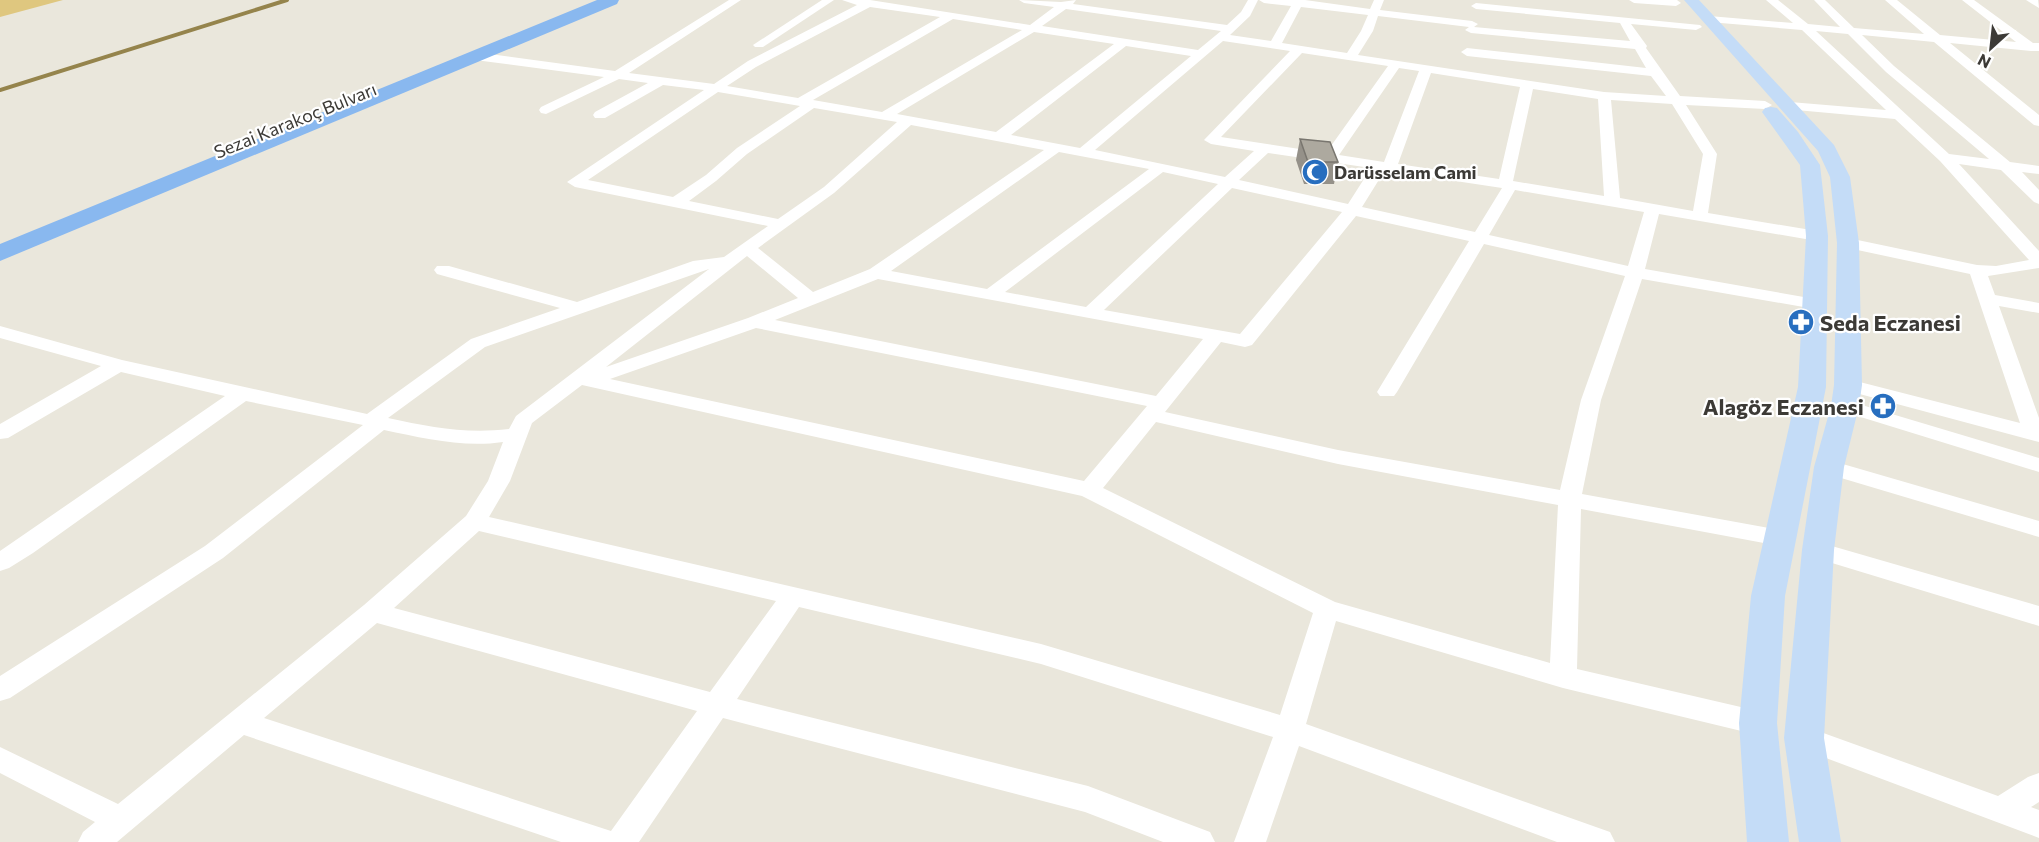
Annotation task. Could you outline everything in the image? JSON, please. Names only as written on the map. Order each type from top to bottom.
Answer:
[{"type":"main road","name":"Sezai Karakoç Bulvarı","points":[[0,239],[590,0]]},
{"type":"main road","points":[[0,253],[610,0]]},
{"type":"main road","points":[[1689,10],[1778,105],[1827,149],[1840,177],[1848,243],[1847,396],[1829,467],[1818,550],[1804,738],[1820,842]]},
{"type":"main road","points":[[1768,842],[1758,723],[1768,596],[1812,387],[1817,236],[1810,165],[1791,136],[1778,105]]},
{"type":"street","points":[[546,110],[617,75],[736,0]]},
{"type":"street","points":[[743,55],[829,0]]},
{"type":"street","points":[[847,0],[1202,54]]},
{"type":"street","points":[[1024,0],[1068,3],[1169,21],[1298,50],[1604,96],[1778,105],[1898,116]]},
{"type":"street","points":[[1083,153],[1202,54],[1246,14],[1253,0]]},
{"type":"street","points":[[1264,0],[1299,2],[1472,27],[1641,46]]},
{"type":"street","points":[[1350,58],[1367,31],[1379,0]]},
{"type":"street","points":[[1634,0],[1806,28],[2036,48]]},
{"type":"street","points":[[1771,0],[1806,28],[1945,158],[2039,262]]},
{"type":"street","points":[[1818,0],[1890,69],[2004,165],[2039,199]]},
{"type":"street","points":[[1890,0],[2039,122]]},
{"type":"street","points":[[1968,0],[2036,48]]},
{"type":"street","points":[[2031,0],[2039,5]]},
{"type":"street","points":[[781,225],[575,182],[715,81],[872,2]]},
{"type":"street","points":[[1274,46],[1299,2]]},
{"type":"street","points":[[884,116],[1033,28],[1068,3]]},
{"type":"street","points":[[1464,76],[1477,3],[1624,21],[1689,10]]},
{"type":"street","points":[[675,203],[711,178],[742,151],[806,103],[951,16]]},
{"type":"street","points":[[1138,44],[1169,21]]},
{"type":"street","points":[[1624,21],[1710,154],[1700,215]]},
{"type":"street","points":[[999,137],[1124,42]]},
{"type":"street","points":[[1298,50],[1211,140],[1508,184],[1817,236]]},
{"type":"street","points":[[1467,52],[1656,73]]},
{"type":"street","points":[[476,56],[696,85],[715,81],[806,103],[1161,167],[1352,212],[1635,273],[1815,304]]},
{"type":"street","points":[[1329,159],[1395,65]]},
{"type":"street","points":[[876,273],[1245,341],[1352,212],[1385,166],[1426,70]]},
{"type":"street","points":[[600,115],[661,81]]},
{"type":"street","points":[[1388,392],[1508,184],[1527,85]]},
{"type":"street","points":[[1604,96],[1612,201]]},
{"type":"street","points":[[94,842],[373,612],[474,522],[499,481],[523,420],[665,313],[738,254],[829,190],[908,120]]},
{"type":"street","points":[[564,389],[755,322],[876,273],[1056,148]]},
{"type":"street","points":[[1090,313],[1264,149]]},
{"type":"street","points":[[1945,158],[2039,170]]},
{"type":"street","points":[[990,295],[1161,167]]},
{"type":"street","points":[[1563,677],[1570,498],[1591,400],[1635,273],[1653,207]]},
{"type":"street","points":[[1848,243],[1977,270],[1996,271],[2039,262]]},
{"type":"street","points":[[0,690],[214,552],[375,422],[478,343],[576,307],[738,254],[812,300]]},
{"type":"street","points":[[443,270],[576,307]]},
{"type":"street","points":[[1977,270],[2036,435]]},
{"type":"street","points":[[1988,299],[2039,308]]},
{"type":"street","points":[[755,322],[1156,409],[1338,457],[1780,538]]},
{"type":"street","points":[[2,334],[118,365],[242,394],[435,434],[480,439],[518,434]]},
{"type":"street","points":[[1089,490],[1216,336]]},
{"type":"street","points":[[0,433],[118,365]]},
{"type":"street","points":[[588,380],[1089,490],[1327,609],[1563,677],[1758,723]]},
{"type":"street","points":[[0,561],[24,547],[242,394]]},
{"type":"street","points":[[1847,396],[2036,435]]},
{"type":"street","points":[[1847,396],[2039,465]]},
{"type":"street","points":[[1829,467],[2039,529]]},
{"type":"street","points":[[474,522],[792,598],[1041,654],[1290,730],[1552,835],[1599,842]]},
{"type":"street","points":[[1818,550],[2039,616]]},
{"type":"street","points":[[621,842],[792,598]]},
{"type":"street","points":[[1250,842],[1290,730],[1327,609]]},
{"type":"street","points":[[373,612],[716,705],[1088,799],[1199,842]]},
{"type":"street","points":[[240,722],[603,842]]},
{"type":"street","points":[[1804,738],[2039,824]]},
{"type":"street","points":[[0,759],[122,820]]},
{"type":"street","points":[[2000,811],[2039,786]]},
{"type":"shaded area","points":[[0,0],[63,0],[0,17]]},
{"type":"building","points":[[1300,139],[1330,142],[1338,162],[1308,162]]},
{"type":"waterway","points":[[0,90],[287,0]]},
{"type":"place","name":"Darüsselam Cami","points":[[1315,172]]},
{"type":"place","name":"Seda Eczanesi","points":[[1801,322]]},
{"type":"place","name":"Alagöz Eczanesi","points":[[1883,406]]}]
